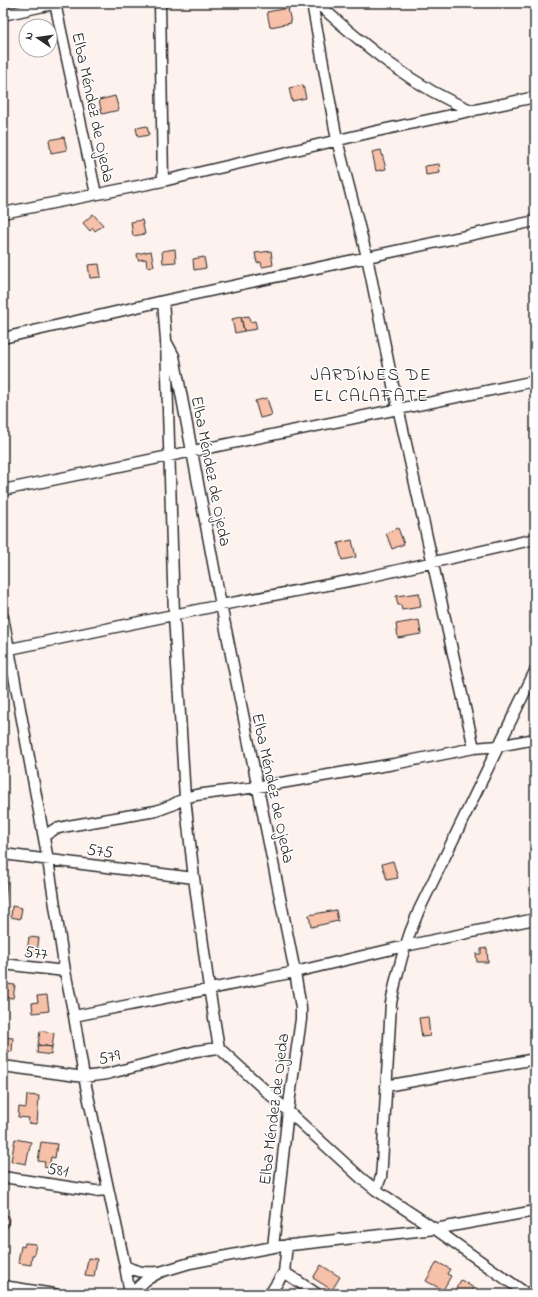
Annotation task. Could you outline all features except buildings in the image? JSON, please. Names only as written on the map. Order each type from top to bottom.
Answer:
[{"type":"street","points":[[3,15],[56,3]]},
{"type":"street","name":"Elba Méndez de Ojeda","points":[[56,3],[96,194]]},
{"type":"street","points":[[160,3],[163,181]]},
{"type":"street","points":[[312,3],[337,140],[367,258],[391,377],[474,748]]},
{"type":"street","points":[[317,3],[386,61],[425,87],[450,101],[473,111]]},
{"type":"street","points":[[3,213],[163,181],[337,140],[535,97]]},
{"type":"street","points":[[3,338],[164,301],[535,221]]},
{"type":"street","points":[[164,301],[174,615],[185,798],[209,988],[220,1048],[343,1162],[376,1190],[435,1228],[527,1294]]},
{"type":"street","name":"Elba Méndez de Ojeda","points":[[166,340],[174,356],[221,605],[301,1008],[301,1019],[288,1111],[273,1247]]},
{"type":"street","points":[[3,490],[535,381]]},
{"type":"street","points":[[10,649],[221,605],[359,579],[535,538]]},
{"type":"street","points":[[3,617],[44,836],[65,972],[84,1077],[130,1294]]},
{"type":"street","points":[[376,1190],[381,1177],[382,1166],[391,1004],[396,977],[405,946],[419,910],[535,671]]},
{"type":"street","points":[[44,836],[55,830],[68,826],[156,811],[185,798],[196,795],[257,787],[394,764],[474,748],[498,746],[535,739]]},
{"type":"street","name":"575","points":[[3,854],[194,878]]},
{"type":"street","points":[[74,1016],[295,972],[405,946],[535,919]]},
{"type":"street","name":"577","points":[[3,964],[65,972]]},
{"type":"street","name":"579","points":[[3,1066],[84,1077],[107,1074],[196,1051],[220,1048]]},
{"type":"street","points":[[386,1086],[535,1059]]},
{"type":"street","name":"581","points":[[3,1177],[95,1191],[108,1190]]},
{"type":"street","points":[[125,1266],[135,1271],[147,1273],[160,1272],[190,1263],[273,1247],[435,1228],[535,1211]]},
{"type":"street","points":[[270,1294],[284,1272],[287,1245]]},
{"type":"street","points":[[130,1294],[146,1280],[160,1272]]},
{"type":"street","points":[[284,1272],[317,1294]]},
{"type":"street","points":[[3,1286],[54,1294]]},
{"type":"district","name":"JARDÍNES DE EL CALAFATE","points":[[371,384]]}]
